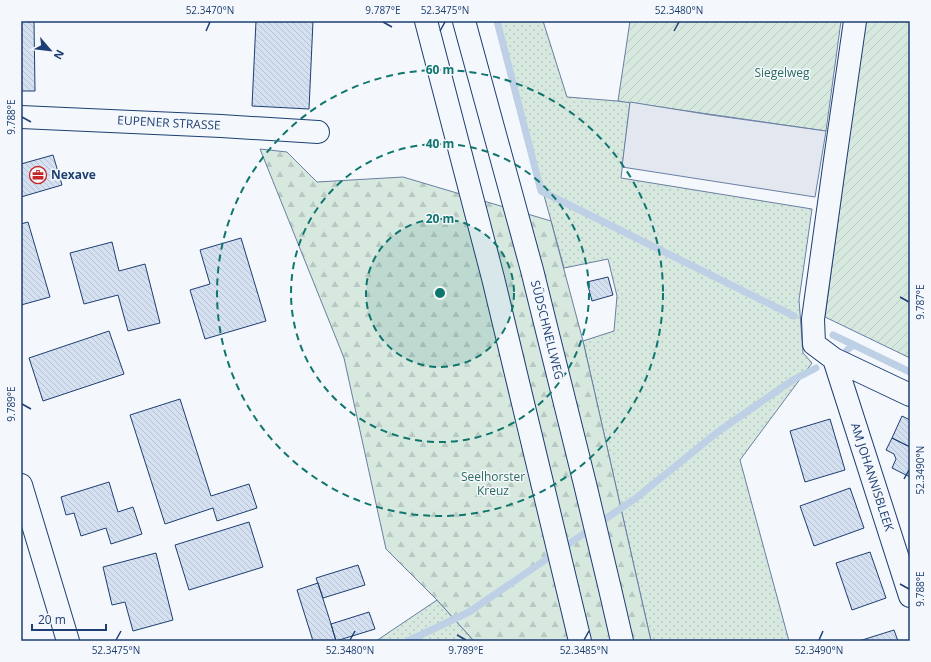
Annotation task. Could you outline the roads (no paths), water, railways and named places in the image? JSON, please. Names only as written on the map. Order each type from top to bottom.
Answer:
[{"type":"main road","points":[[426,21],[493,278],[580,641]]},
{"type":"main road","name":"SÜDSCHNELLWEG","points":[[464,21],[532,270],[622,641]]},
{"type":"main road","points":[[855,21],[813,319],[814,344],[834,358],[910,395]]},
{"type":"main road","name":"EUPENER STRASSE","points":[[21,117],[318,132]]},
{"type":"main road","name":"AM JOHANNISBLEEK","points":[[834,358],[910,596]]},
{"type":"main road","points":[[21,485],[68,641]]},
{"type":"waterway","points":[[497,21],[541,191],[794,316]]},
{"type":"waterway","points":[[833,335],[854,345]]},
{"type":"waterway","points":[[847,350],[854,345],[910,372]]},
{"type":"waterway","points":[[408,641],[469,612],[636,498],[719,431],[793,380],[816,368]]},
{"type":"place","name":"Nexave","points":[[38,175]]},
{"type":"park label","name":"Siegelweg","points":[[782,73]]},
{"type":"park label","name":"Seelhorster Kreuz","points":[[493,484]]}]
